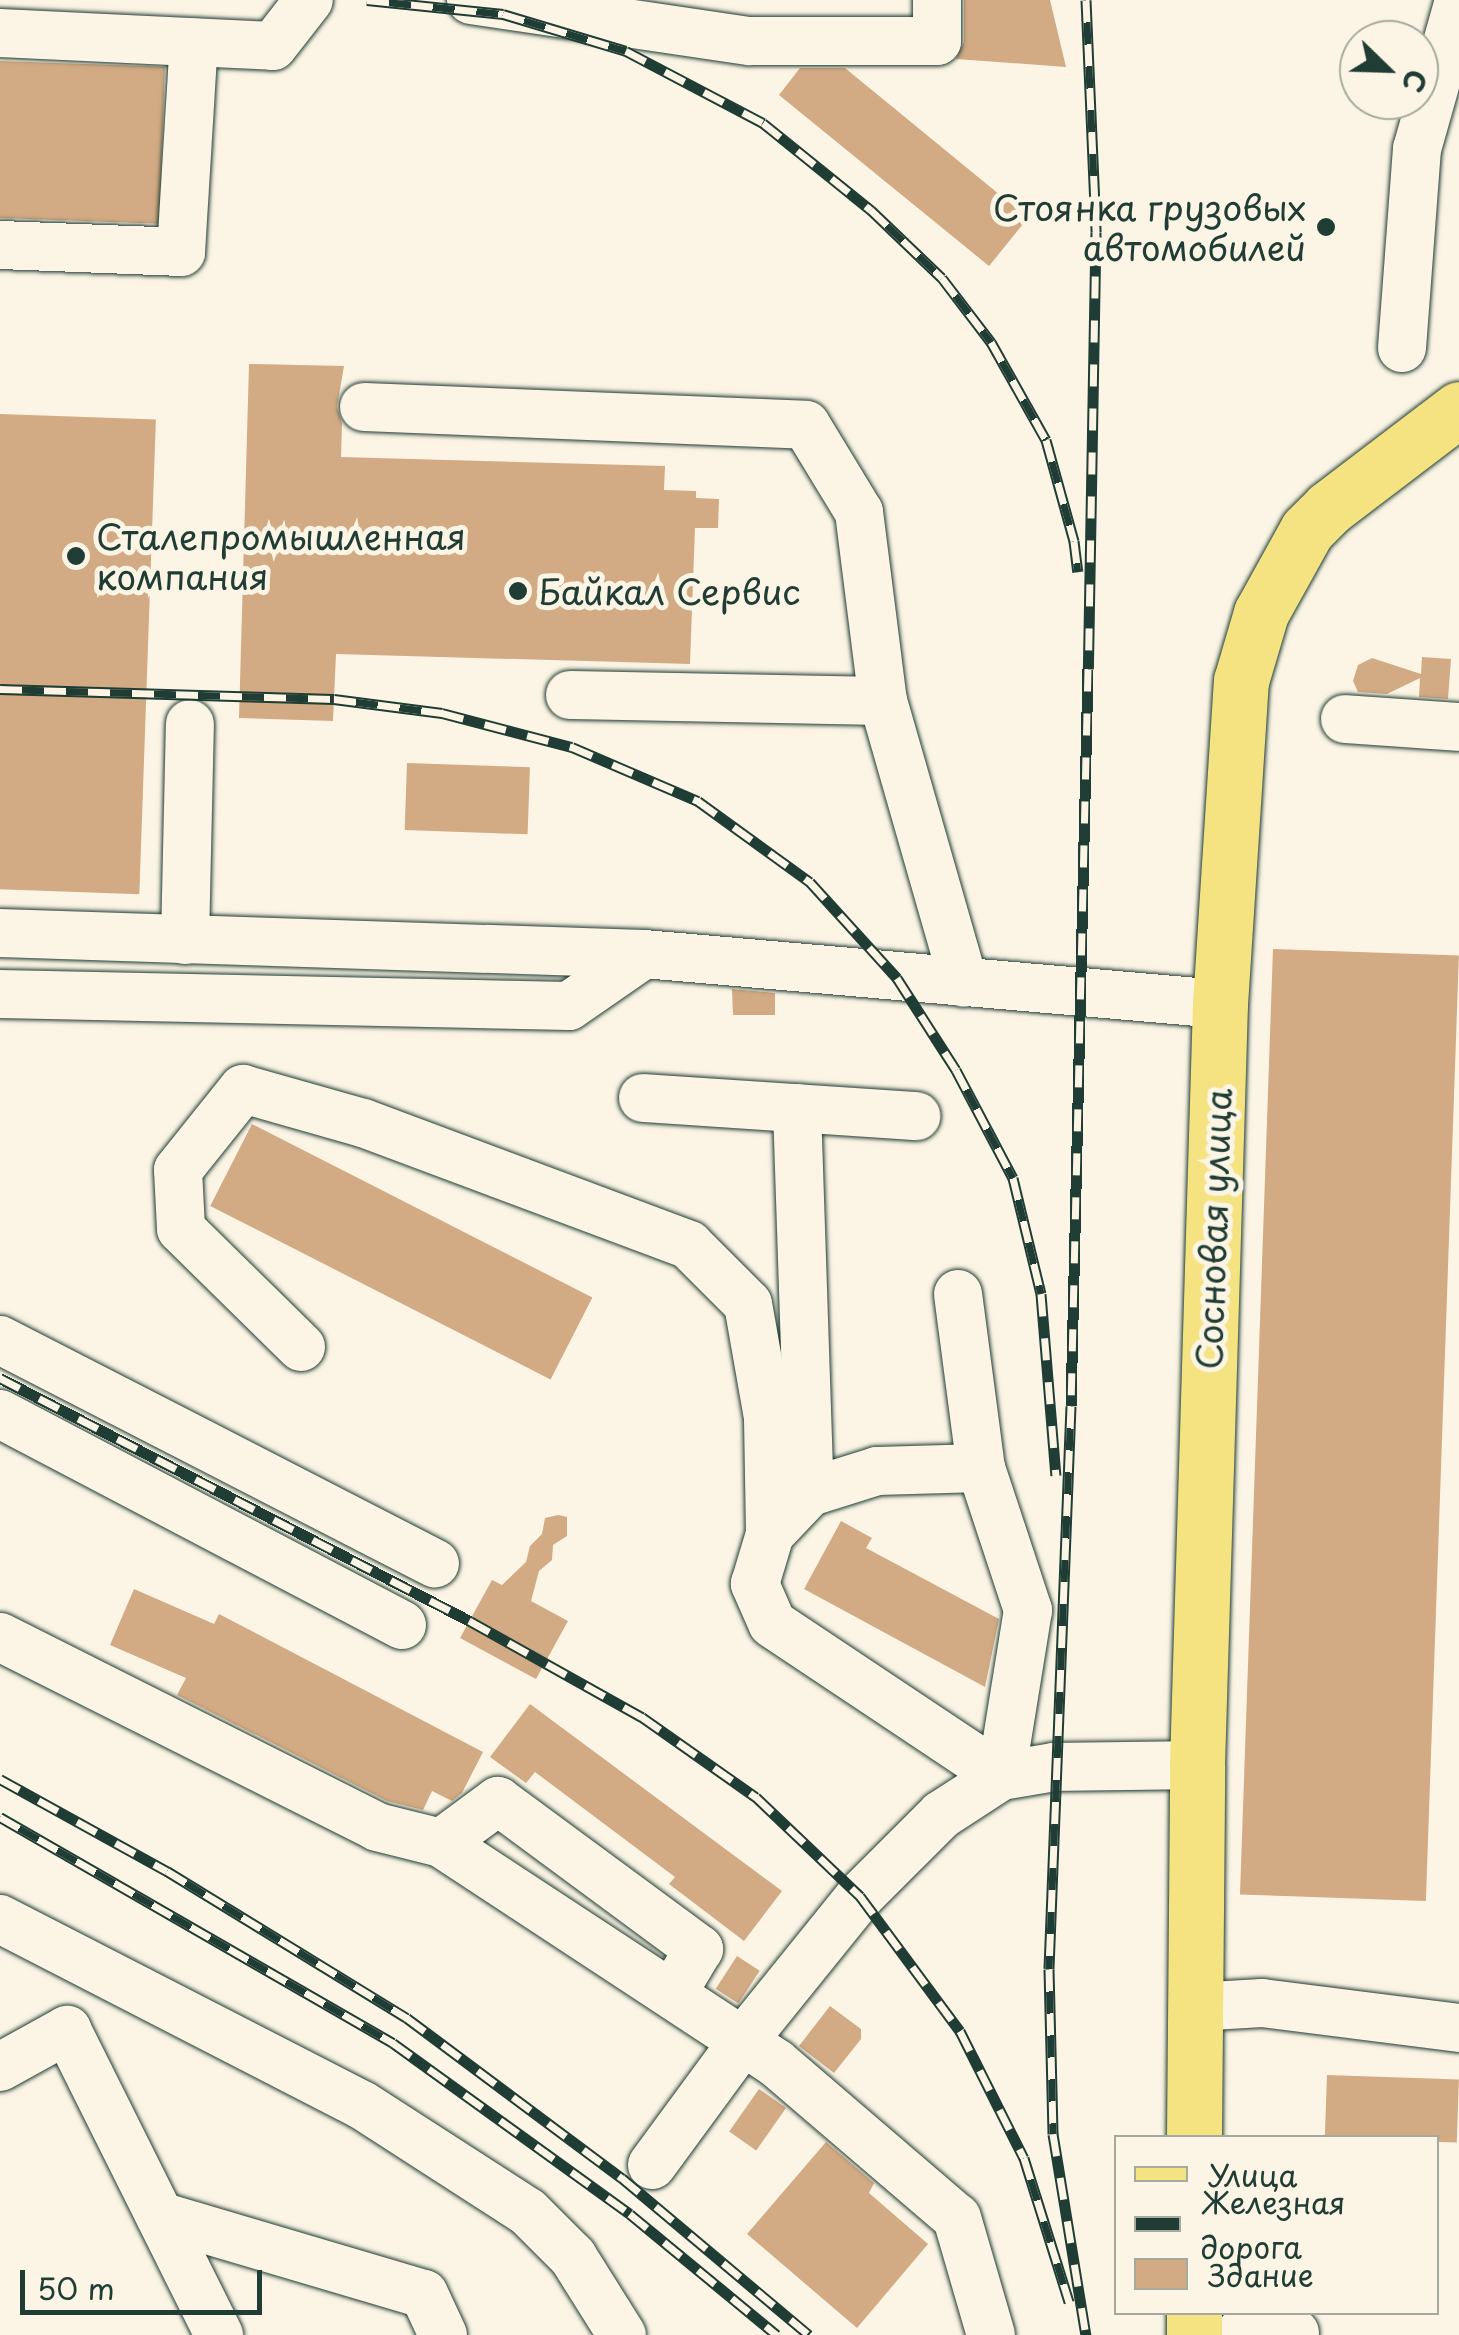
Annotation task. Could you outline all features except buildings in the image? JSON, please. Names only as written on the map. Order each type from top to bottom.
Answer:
[{"type":"main road","name":"Сосновая улица","points":[[1194,2135],[1197,1765],[1220,1004],[1237,716],[1249,644],[1261,613],[1307,530],[1329,508],[1459,409]]},
{"type":"lane","points":[[0,33],[273,46],[309,0]]},
{"type":"lane","points":[[472,0],[750,41],[937,41],[938,0]]},
{"type":"lane","points":[[1402,348],[1416,149],[1459,1]]},
{"type":"lane","points":[[0,246],[182,252],[194,42]]},
{"type":"lane","points":[[364,407],[806,425],[859,512],[883,701],[964,984]]},
{"type":"lane","points":[[570,695],[883,701]]},
{"type":"lane","points":[[1345,719],[1459,727]]},
{"type":"lane","points":[[186,940],[190,724]]},
{"type":"lane","points":[[0,933],[644,954],[1220,1004]]},
{"type":"lane","points":[[0,994],[569,1006],[644,954]]},
{"type":"lane","points":[[301,1347],[180,1229],[178,1170],[243,1089],[363,1122],[689,1245],[748,1304],[768,1418],[770,1534],[755,1584],[772,1624],[1001,1776]]},
{"type":"lane","points":[[643,1098],[916,1116]]},
{"type":"lane","points":[[796,1108],[810,1492]]},
{"type":"lane","points":[[958,1294],[982,1468],[1028,1610],[1001,1776]]},
{"type":"lane","points":[[0,1340],[435,1564]]},
{"type":"lane","points":[[0,1414],[402,1625]]},
{"type":"lane","points":[[770,1534],[810,1492],[877,1471],[982,1468]]},
{"type":"lane","points":[[0,1637],[377,1827],[441,1842],[776,2062],[958,2218],[990,2335]]},
{"type":"lane","points":[[652,2165],[743,2041],[860,1896],[941,1815],[1001,1776],[1054,1767],[1197,1765]]},
{"type":"lane","points":[[441,1842],[498,1801],[699,1949],[672,1994]]},
{"type":"lane","points":[[0,1920],[362,2105],[528,2212],[573,2257],[622,2335]]},
{"type":"lane","points":[[1194,2006],[1262,2003],[1459,2028]]},
{"type":"lane","points":[[0,2067],[67,2030],[219,2335]]},
{"type":"lane","points":[[160,2216],[424,2294],[443,2335]]},
{"type":"lane","points":[[1216,2330],[1295,2333]]},
{"type":"railway","points":[[367,0],[503,14],[626,51],[763,123],[871,210],[942,278],[991,342],[1046,440],[1074,541],[1078,572]]},
{"type":"railway","points":[[1086,0],[1096,232],[1088,669],[1071,1406],[1049,1969],[1053,2134],[1086,2335]]},
{"type":"railway","points":[[0,689],[334,699],[442,713],[572,747],[698,801],[810,882],[897,978],[956,1070],[1013,1178],[1041,1294],[1056,1475]]},
{"type":"railway","points":[[0,1378],[470,1621],[642,1717],[756,1797],[860,1896],[960,2031],[1024,2158],[1069,2302]]},
{"type":"railway","points":[[0,1779],[167,1871],[407,2018],[622,2178],[809,2335]]},
{"type":"railway","points":[[0,1817],[393,2043],[630,2214],[777,2335]]},
{"type":"place","name":"Стоянка грузовых автомобилей","points":[[1326,227]]},
{"type":"place","name":"Сталепромышленная компания","points":[[76,556]]},
{"type":"place","name":"Байкал Сервис","points":[[518,591]]}]
